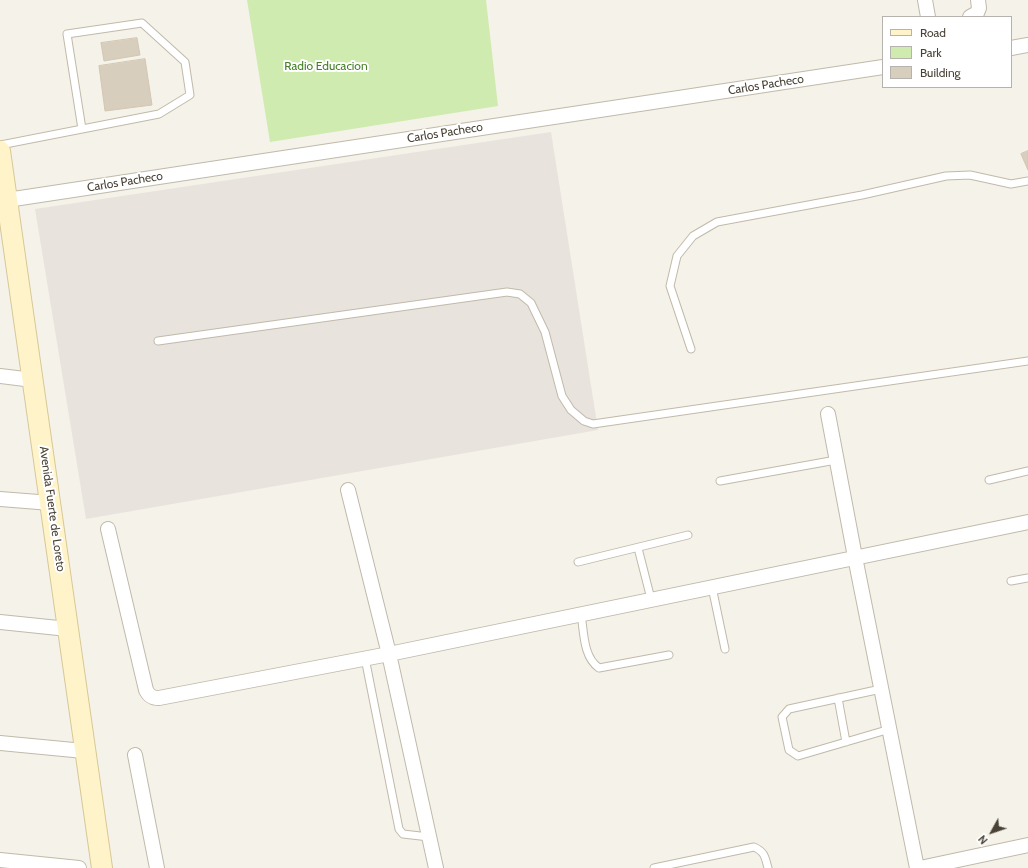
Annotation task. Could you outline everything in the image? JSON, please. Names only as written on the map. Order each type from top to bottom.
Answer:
[{"type":"street","points":[[925,0],[928,16]]},
{"type":"street","points":[[972,16],[978,13],[978,0]]},
{"type":"street","points":[[1012,48],[1028,45]]},
{"type":"street","name":"Carlos Pacheco","points":[[7,200],[882,67]]},
{"type":"street","name":"Avenida Fuerte de Loreto","points":[[0,151],[51,503],[84,751],[102,868]]},
{"type":"street","points":[[0,376],[33,380]]},
{"type":"street","points":[[828,414],[881,689],[919,868],[1028,845]]},
{"type":"street","points":[[348,490],[388,654],[436,868]]},
{"type":"street","points":[[0,499],[51,503]]},
{"type":"street","points":[[108,528],[146,690],[148,695],[153,698],[158,698],[388,654],[1028,522]]},
{"type":"street","points":[[0,622],[68,629]]},
{"type":"street","points":[[0,743],[84,751]]},
{"type":"street","points":[[135,755],[157,868]]},
{"type":"street","points":[[0,860],[79,868]]},
{"type":"lane","points":[[0,145],[159,114],[190,95],[186,62],[142,23],[67,34],[82,129]]},
{"type":"lane","points":[[692,349],[670,286],[677,256],[693,236],[717,222],[862,195],[946,176],[970,175],[1010,184],[1028,181]]},
{"type":"lane","points":[[158,341],[507,292],[520,294],[532,302],[539,317],[545,332],[562,396],[571,410],[584,421],[593,424],[1028,361]]},
{"type":"lane","points":[[720,481],[836,460]]},
{"type":"lane","points":[[989,480],[1028,471]]},
{"type":"lane","points":[[578,562],[688,535]]},
{"type":"lane","points":[[638,548],[651,599]]},
{"type":"lane","points":[[1011,581],[1028,578]]},
{"type":"lane","points":[[712,586],[725,649]]},
{"type":"lane","points":[[581,614],[587,653],[592,663],[599,668],[669,655]]},
{"type":"lane","points":[[365,658],[399,829],[403,834],[429,837]]},
{"type":"lane","points":[[881,689],[789,709],[782,717],[789,750],[798,756],[890,729]]},
{"type":"lane","points":[[838,698],[846,742]]},
{"type":"lane","points":[[654,868],[754,847],[761,851],[765,857],[768,868]]},
{"type":"shaded area","points":[[551,132],[598,430],[86,519],[35,209]]},
{"type":"green space","name":"Radio Educacion","points":[[247,0],[486,0],[498,106],[270,142]]},
{"type":"building","points":[[137,38],[140,55],[104,61],[101,43]]},
{"type":"building","points":[[145,59],[152,105],[105,111],[99,66]]},
{"type":"building","points":[[1028,151],[1028,170],[1021,154]]}]
